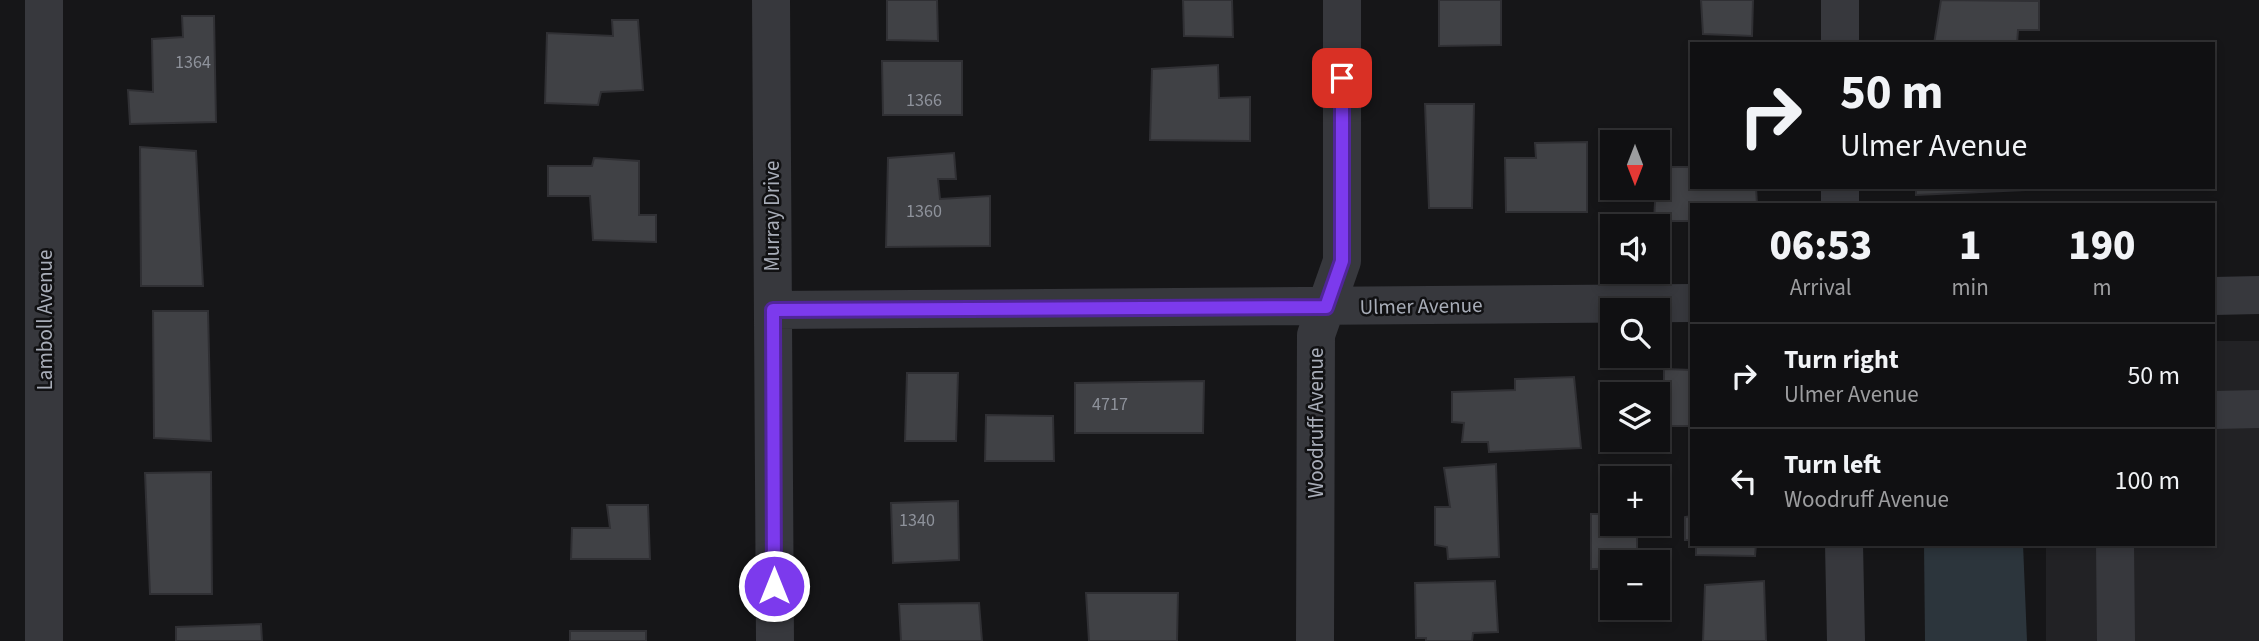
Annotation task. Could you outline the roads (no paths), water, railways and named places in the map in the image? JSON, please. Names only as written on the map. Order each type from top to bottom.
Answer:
[{"type":"street","name":"Lamboll Avenue","points":[[44,0],[44,641]]},
{"type":"street","name":"Murray Drive","points":[[771,0],[775,641]]},
{"type":"street","name":"Woodruff Avenue","points":[[1315,641],[1316,335],[1342,261],[1342,0]]},
{"type":"street","points":[[1840,0],[1840,42]]},
{"type":"street","points":[[2215,296],[2259,295]]},
{"type":"street","name":"Ulmer Avenue","points":[[773,310],[1690,303]]},
{"type":"street","points":[[2215,410],[2259,409]]},
{"type":"street","points":[[1844,546],[1846,641]]},
{"type":"street","points":[[2115,546],[2116,641]]}]
